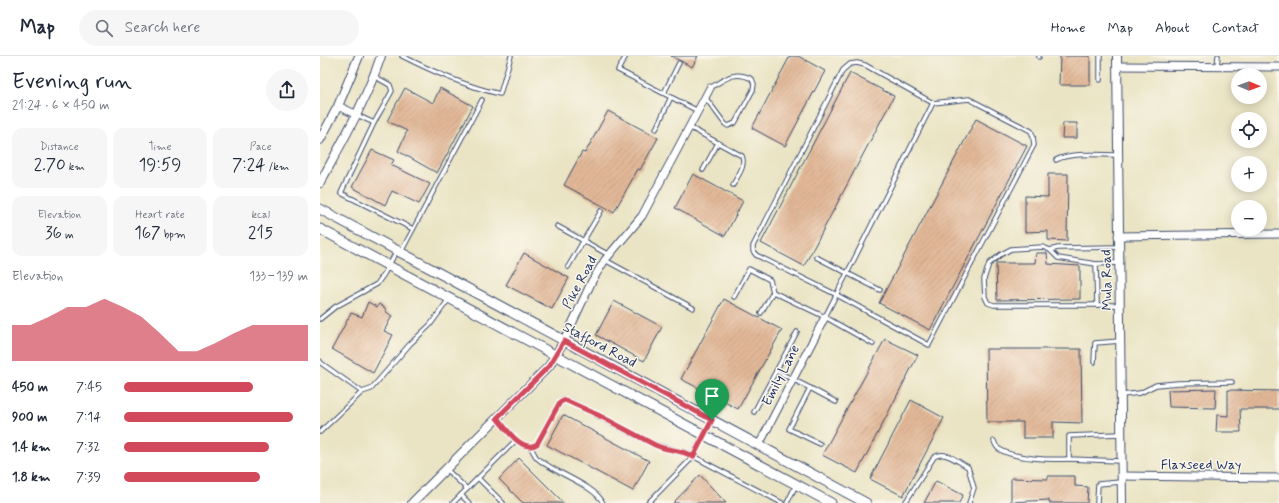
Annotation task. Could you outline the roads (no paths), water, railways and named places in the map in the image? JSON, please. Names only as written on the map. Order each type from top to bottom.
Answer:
[{"type":"main road","name":"Stafford Road","points":[[320,210],[866,503]]},
{"type":"main road","points":[[320,229],[703,436],[831,503]]},
{"type":"main road","points":[[703,436],[712,420]]},
{"type":"street","points":[[320,140],[338,106],[359,56]]},
{"type":"street","points":[[320,183],[356,115],[374,76],[381,56]]},
{"type":"street","name":"Mula Road","points":[[1117,56],[1118,263],[1122,503]]},
{"type":"street","points":[[1117,66],[1279,67]]},
{"type":"street","name":"Pike Road","points":[[412,503],[549,366],[564,341],[592,281],[607,258],[642,216],[710,88]]},
{"type":"street","points":[[338,106],[356,115]]},
{"type":"street","points":[[1118,236],[1279,234]]},
{"type":"street","name":"Emily Lane","points":[[759,445],[825,316]]},
{"type":"street","name":"Flaxseed Way","points":[[1122,479],[1279,478]]},
{"type":"lane","points":[[402,56],[452,80],[500,94],[512,56]]},
{"type":"lane","points":[[626,56],[618,70],[698,110]]},
{"type":"lane","points":[[1100,56],[1100,80]]},
{"type":"lane","points":[[1218,56],[1218,67]]},
{"type":"lane","points":[[664,93],[679,63]]},
{"type":"lane","points":[[857,63],[865,65],[932,103],[969,99],[1031,131],[1034,145],[929,345],[835,294],[756,255],[752,246],[843,70],[850,64],[857,63]]},
{"type":"lane","points":[[705,97],[725,124],[732,126],[753,90],[754,84],[752,79],[739,74],[728,77],[710,88]]},
{"type":"lane","points":[[374,76],[390,85],[392,91],[374,124],[341,193],[413,229]]},
{"type":"lane","points":[[656,129],[671,97]]},
{"type":"lane","points":[[320,319],[335,306],[377,284],[413,229],[482,100]]},
{"type":"lane","points":[[825,316],[835,294],[848,273],[932,103]]},
{"type":"lane","points":[[356,115],[374,124]]},
{"type":"lane","points":[[689,127],[742,156],[744,161],[743,166],[733,184]]},
{"type":"lane","points":[[703,170],[718,143]]},
{"type":"lane","points":[[1056,160],[1062,157],[1070,156],[1118,155]]},
{"type":"lane","points":[[568,267],[601,211]]},
{"type":"lane","points":[[557,226],[584,241],[607,258],[694,308]]},
{"type":"lane","points":[[1118,263],[1096,264],[1058,258],[1050,250],[1043,247],[1012,249],[1000,255],[989,264],[984,279],[985,297],[988,303],[994,305],[1119,305]]},
{"type":"lane","points":[[1050,250],[1058,248],[1118,247]]},
{"type":"lane","points":[[816,257],[880,290]]},
{"type":"lane","points":[[1096,264],[1097,305]]},
{"type":"lane","points":[[734,297],[749,268],[770,280],[773,292],[762,313]]},
{"type":"lane","points":[[773,292],[825,316],[873,344]]},
{"type":"lane","points":[[320,432],[362,392],[371,389],[410,344],[430,325],[449,298]]},
{"type":"lane","points":[[754,412],[797,332]]},
{"type":"lane","points":[[1094,362],[1095,343],[1120,341]]},
{"type":"lane","points":[[320,361],[362,392]]},
{"type":"lane","points":[[776,371],[836,402]]},
{"type":"lane","points":[[1121,395],[1140,393],[1156,385],[1178,382],[1232,382]]},
{"type":"lane","points":[[810,388],[789,429],[820,444]]},
{"type":"lane","points":[[531,448],[537,444],[560,402],[565,400],[664,449],[685,452],[782,503]]},
{"type":"lane","points":[[497,418],[516,440],[524,446],[531,448],[537,458],[584,486],[601,499],[602,503]]},
{"type":"lane","points":[[1069,459],[1069,436],[1121,434]]},
{"type":"lane","points":[[648,503],[693,457],[703,436]]},
{"type":"lane","points":[[453,503],[516,440]]},
{"type":"lane","points":[[994,441],[998,448],[1010,454],[1055,460],[1069,459],[1122,461]]},
{"type":"lane","points":[[905,503],[934,457],[939,454],[946,454],[968,467],[974,488],[969,503]]},
{"type":"lane","points":[[446,469],[467,489]]},
{"type":"lane","points":[[478,478],[503,503]]},
{"type":"lane","points":[[1097,503],[1098,484],[1122,479]]},
{"type":"lane","points":[[787,503],[797,484]]},
{"type":"lane","points":[[461,495],[469,503]]}]
